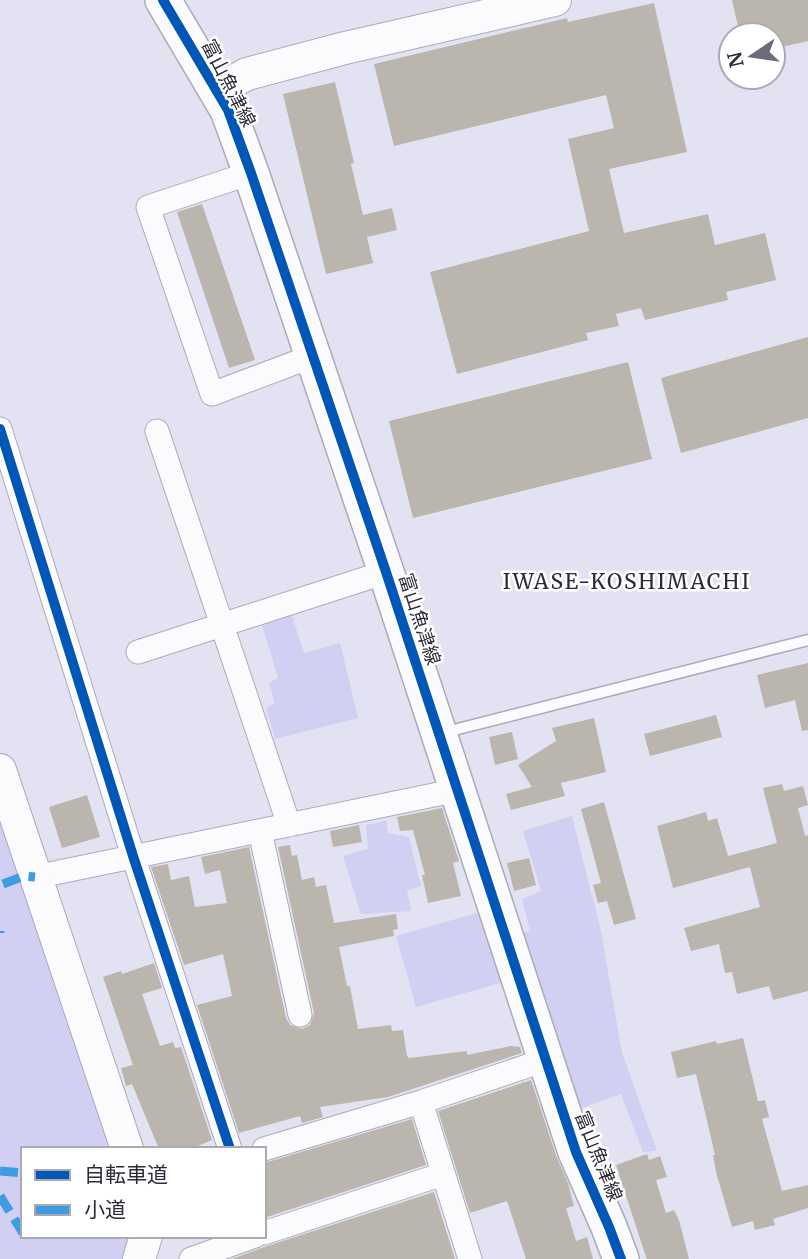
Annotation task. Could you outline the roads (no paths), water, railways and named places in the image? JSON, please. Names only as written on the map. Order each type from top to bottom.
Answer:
[{"type":"main road","name":"富山魚津線","points":[[163,0],[218,90],[251,173],[440,734],[576,1152],[621,1259]]},
{"type":"street","points":[[218,90],[247,75],[345,48],[555,0]]},
{"type":"street","points":[[251,173],[148,207],[212,394],[313,356]]},
{"type":"street","points":[[0,429],[227,1147]]},
{"type":"street","points":[[157,431],[289,825]]},
{"type":"street","points":[[138,652],[386,572]]},
{"type":"street","points":[[0,770],[126,1147]]},
{"type":"street","points":[[35,877],[458,790]]},
{"type":"street","points":[[260,831],[300,1015]]},
{"type":"street","points":[[266,1148],[421,1102],[545,1060]]},
{"type":"street","points":[[421,1102],[470,1259]]},
{"type":"street","points":[[266,1232],[443,1174]]},
{"type":"street","points":[[139,1259],[145,1238]]},
{"type":"street","points":[[191,1259],[249,1238]]},
{"type":"lane","points":[[440,734],[808,639]]},
{"type":"district","name":"IWASE-KOSHIMACHI","points":[[627,582]]}]
